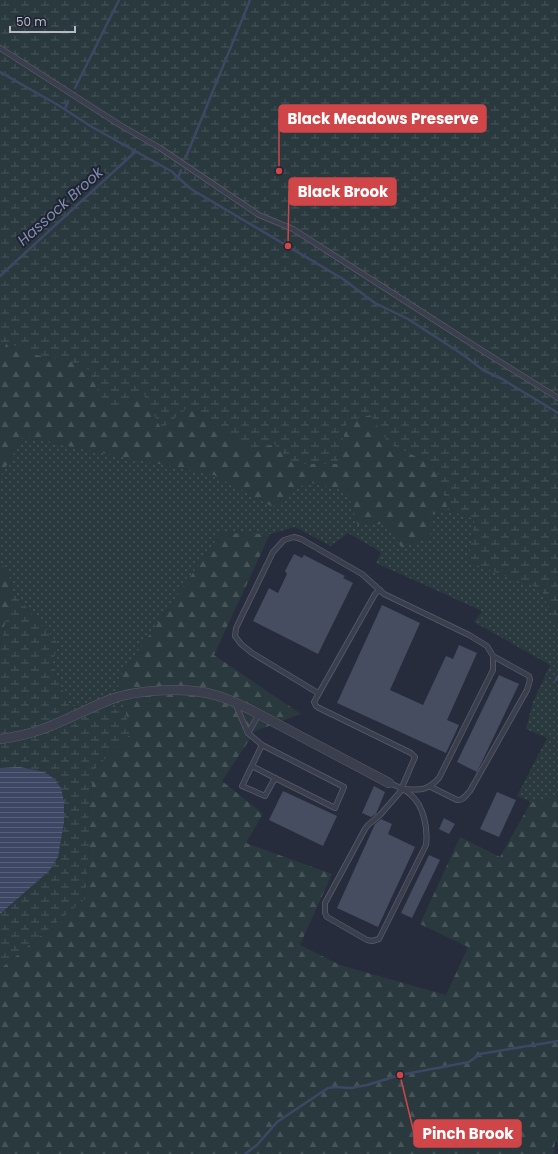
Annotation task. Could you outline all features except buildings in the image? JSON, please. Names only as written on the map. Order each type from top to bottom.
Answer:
[{"type":"street","points":[[0,738],[19,736],[38,731],[55,725],[110,699],[129,694],[147,691],[201,692],[234,702],[259,714],[389,783]]},
{"type":"lane","points":[[0,48],[120,125],[160,148],[258,215],[293,230],[558,398]]},
{"type":"lane","points":[[318,693],[252,653],[240,644],[235,636],[236,628],[273,552],[284,540],[294,537],[301,539],[362,574],[384,594],[468,635],[487,646],[493,656],[529,676],[530,680],[527,690],[470,791],[463,798],[456,800],[431,787]]},
{"type":"lane","points":[[380,590],[375,594],[314,702],[319,708],[414,755],[415,760],[402,788],[380,815],[368,824],[325,903],[325,913],[327,917],[367,940],[376,941],[379,939],[426,846],[427,838],[425,825],[419,806],[411,795],[402,788]]},
{"type":"lane","points":[[389,783],[402,788],[418,790],[431,787],[439,778],[493,670],[493,656]]},
{"type":"lane","points":[[234,702],[248,734],[262,745],[344,787],[335,808],[252,766]]},
{"type":"lane","points":[[248,734],[259,714]]},
{"type":"lane","points":[[262,745],[242,786],[265,796],[275,778]]},
{"type":"green space","points":[[0,0],[558,0],[558,624],[555,623],[541,589],[468,562],[475,519],[448,510],[435,465],[389,444],[370,415],[347,422],[337,464],[294,464],[274,444],[246,450],[191,405],[161,429],[142,390],[110,413],[85,365],[33,354],[7,342],[0,357]]},
{"type":"green space","points":[[7,341],[33,354],[85,365],[110,413],[142,390],[191,405],[246,450],[274,444],[294,464],[337,464],[347,422],[370,415],[389,444],[435,465],[448,510],[431,514],[430,538],[402,548],[385,524],[358,525],[347,491],[307,482],[273,507],[214,475],[23,437],[0,477],[0,357]]},
{"type":"green space","points":[[23,437],[214,475],[273,506],[307,482],[347,491],[358,524],[448,510],[475,519],[469,562],[541,589],[555,623],[558,624],[558,796],[531,802],[517,796],[547,738],[526,729],[533,702],[550,665],[474,622],[482,611],[376,563],[381,552],[348,533],[331,546],[295,527],[270,534],[221,533],[117,681],[125,710],[70,706],[51,665],[59,645],[12,591],[7,567],[0,566],[0,477]]},
{"type":"green space","points":[[221,533],[270,534],[214,655],[301,714],[255,731],[222,781],[263,814],[246,843],[332,874],[300,945],[340,965],[446,995],[468,947],[420,924],[460,837],[500,857],[531,802],[558,796],[558,1142],[555,1142],[554,1154],[0,1154],[0,969],[85,899],[90,835],[88,809],[94,770],[131,733],[117,681]]},
{"type":"green space","points":[[0,566],[7,567],[12,591],[0,647]]},
{"type":"green space","points":[[12,591],[59,645],[51,665],[70,706],[125,710],[131,733],[94,770],[88,809],[90,835],[85,899],[0,969],[0,647]]},
{"type":"water","points":[[20,767],[44,772],[53,778],[61,788],[64,802],[64,822],[58,857],[49,871],[0,914],[0,768]]},
{"type":"waterway","points":[[75,88],[119,0]]},
{"type":"waterway","points":[[186,157],[250,0]]},
{"type":"waterway","points":[[0,72],[58,105],[92,127],[171,171],[191,189],[343,279],[375,303],[408,319],[462,354],[483,370],[502,379],[558,413]]},
{"type":"waterway","points":[[65,109],[68,101]]},
{"type":"waterway","name":"Hassock Brook","points":[[0,276],[135,152]]},
{"type":"waterway","points":[[178,178],[181,170]]},
{"type":"waterway","points":[[556,680],[558,676]]},
{"type":"waterway","points":[[245,1154],[257,1145],[277,1122],[328,1088],[351,1088],[367,1085],[400,1075],[469,1062],[480,1054],[558,1041]]},
{"type":"place","name":"Black Meadows Preserve","points":[[279,171]]},
{"type":"place","name":"Black Brook","points":[[288,246]]},
{"type":"place","name":"Pinch Brook","points":[[400,1075]]}]
